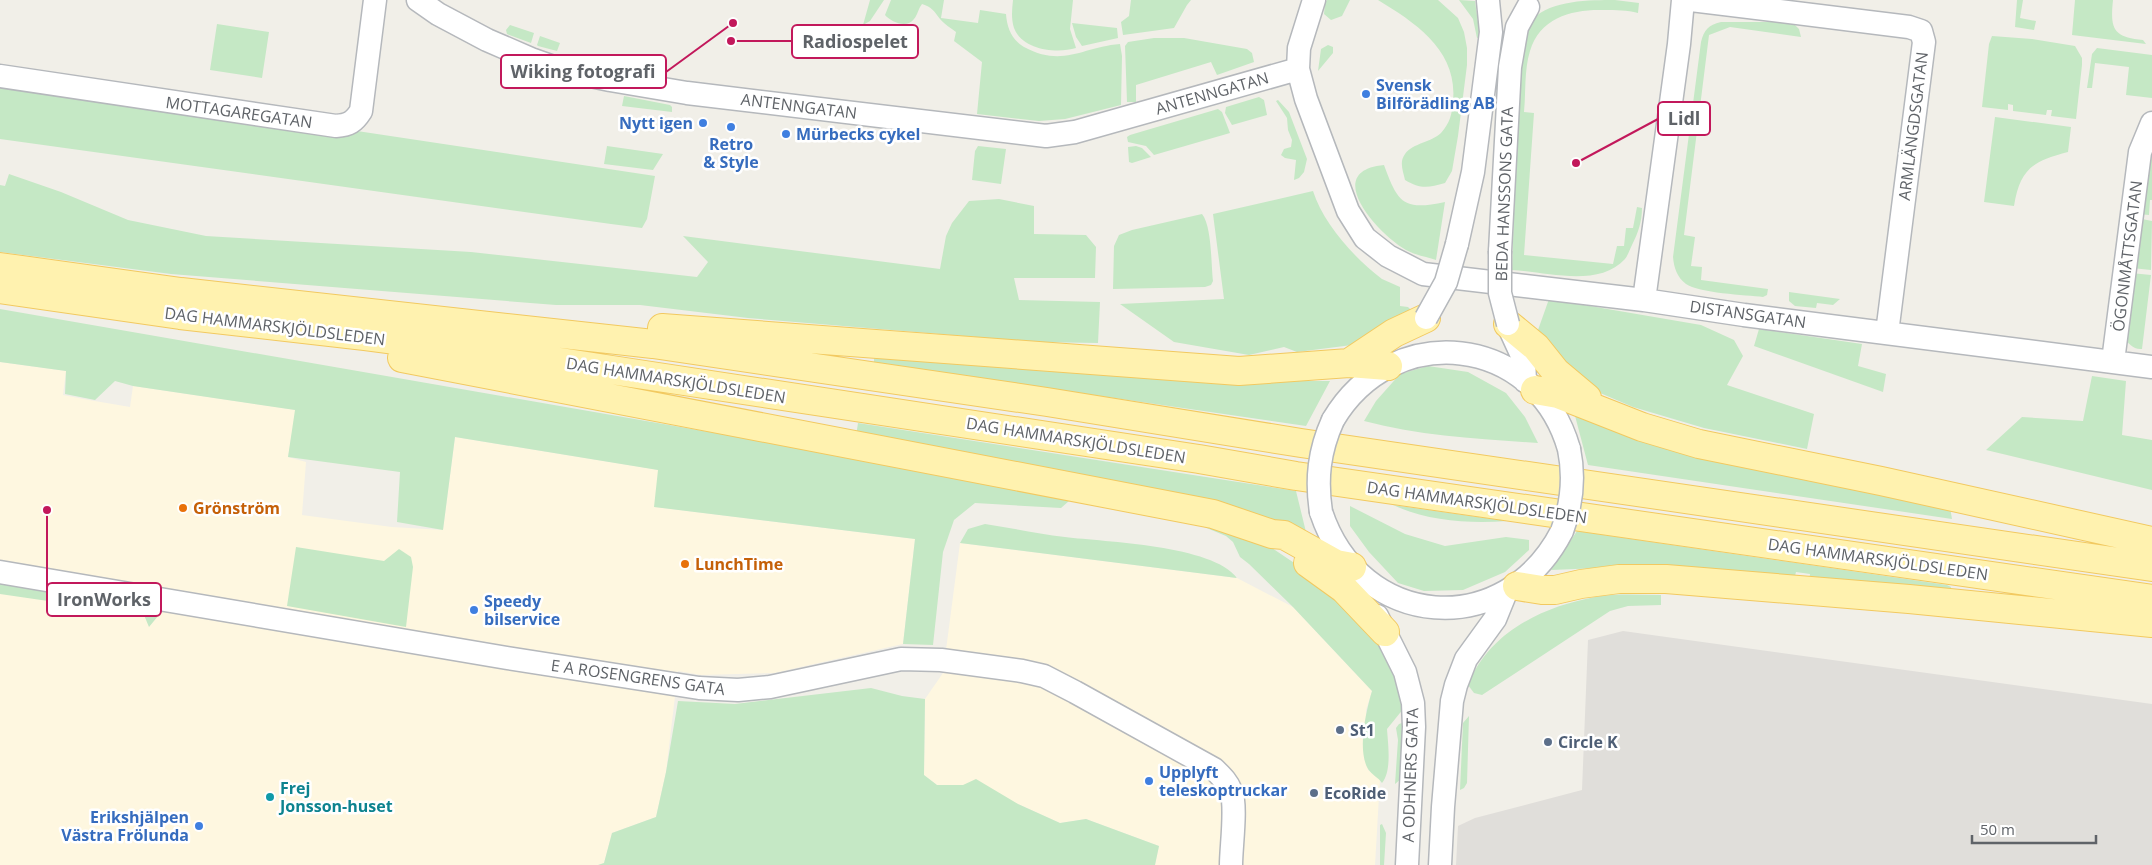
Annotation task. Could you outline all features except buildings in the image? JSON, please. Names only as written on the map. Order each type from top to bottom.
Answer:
[{"type":"main road","name":"DAG HAMMARSKJÖLDSLEDEN","points":[[0,267],[180,304],[365,336],[546,360],[1199,459],[1305,478],[2052,583],[2152,599]]},
{"type":"main road","name":"DAG HAMMARSKJÖLDSLEDEN","points":[[0,289],[653,344],[1301,443],[2152,567]]},
{"type":"main road","points":[[180,304],[1239,371],[1349,363],[1392,364]]},
{"type":"main road","points":[[180,304],[1214,514],[1272,534],[1284,535],[1336,564],[1357,572]]},
{"type":"main road","points":[[1349,363],[1394,333],[1426,318]]},
{"type":"main road","points":[[1508,324],[1536,347],[1556,372],[1600,409]]},
{"type":"main road","points":[[1530,385],[1600,409],[1642,428],[1699,444],[1881,481],[2152,541]]},
{"type":"main road","points":[[1272,534],[1280,543],[1344,589],[1385,632]]},
{"type":"main road","points":[[1511,589],[1555,590],[1581,584],[1619,579],[1666,579],[1909,599],[2152,623]]},
{"type":"street","name":"MOTTAGAREGATAN","points":[[0,76],[336,126],[347,125],[356,120],[361,111],[374,0]]},
{"type":"street","name":"ANTENNGATAN","points":[[418,0],[438,14],[487,40],[562,70],[687,93],[1046,136],[1075,132],[1298,70]]},
{"type":"street","points":[[1298,70],[1299,48],[1314,0]]},
{"type":"street","points":[[1644,300],[1679,44],[1683,0]]},
{"type":"street","name":"ARMLÄNGDSGATAN","points":[[1691,0],[1900,26],[1921,31],[1924,42],[1887,333]]},
{"type":"street","name":"BEDA HANSSONS GATA","points":[[1488,1],[1495,6],[1509,10],[1533,4]]},
{"type":"street","name":"BEDA HANSSONS GATA","points":[[1392,364],[1426,318],[1446,282],[1457,244],[1473,172],[1488,60],[1491,32],[1488,1]]},
{"type":"street","name":"BEDA HANSSONS GATA","points":[[1530,385],[1524,360],[1508,324],[1500,293],[1500,251],[1510,67],[1517,27],[1533,4]]},
{"type":"street","name":"DISTANSGATAN","points":[[1298,70],[1306,99],[1348,211],[1365,238],[1388,256],[1423,274],[1644,300],[2152,367]]},
{"type":"street","name":"ÖGONMÅTTSGATAN","points":[[2113,361],[2140,152],[2152,123]]},
{"type":"street","points":[[1429,353],[1463,354],[1496,363],[1530,385],[1556,417],[1572,463],[1572,491],[1567,518],[1555,544],[1538,567],[1511,589],[1471,605],[1450,608],[1429,607],[1408,602],[1388,594],[1357,572],[1333,542],[1322,512],[1318,488],[1318,465],[1324,442],[1332,420],[1350,394],[1374,374],[1392,364],[1429,353]]},
{"type":"street","name":"E A ROSENGRENS GATA","points":[[0,572],[507,658],[699,688],[738,690],[770,687],[901,659],[942,660],[1022,671],[1044,676],[1214,769],[1225,779],[1231,792],[1231,865]]},
{"type":"street","name":"A ODHNERS GATA","points":[[1357,572],[1363,589],[1405,672],[1413,703],[1414,727],[1407,865]]},
{"type":"street","name":"A ODHNERS GATA","points":[[1440,865],[1452,701],[1466,660],[1495,620],[1511,589]]},
{"type":"shaded area","points":[[0,362],[66,371],[63,395],[130,407],[133,386],[296,410],[288,457],[306,462],[302,515],[392,527],[443,530],[455,437],[659,470],[655,507],[915,539],[903,644],[774,673],[701,675],[678,671],[666,772],[656,817],[612,833],[604,863],[598,865],[0,865]]},
{"type":"shaded area","points":[[960,543],[1237,578],[1293,607],[1372,691],[1366,710],[1368,770],[1380,779],[1375,865],[1155,865],[1159,846],[1086,819],[1060,823],[1018,804],[963,786],[937,785],[924,775],[925,699],[943,673]]},
{"type":"shaded area","points":[[1623,631],[2152,704],[2152,865],[1456,865],[1458,826],[1475,818],[1582,790],[1588,640]]},
{"type":"green space","points":[[870,0],[884,0],[870,21],[863,25]]},
{"type":"green space","points":[[891,0],[944,0],[941,18],[978,23],[980,10],[1006,14],[1009,29],[1016,41],[1024,47],[1050,56],[1061,56],[1120,44],[1122,56],[1121,105],[1065,119],[1039,121],[977,114],[982,62],[954,41],[956,32],[925,5],[922,4],[914,19],[907,24],[891,20],[885,15]]},
{"type":"green space","points":[[1013,0],[1073,0],[1070,29],[1076,48],[1050,50],[1032,46],[1024,41],[1018,35],[1013,25]]},
{"type":"green space","points":[[1131,0],[1191,0],[1174,28],[1123,35],[1121,22],[1129,16]]},
{"type":"green space","points":[[1327,0],[1350,0],[1342,16],[1331,20],[1324,14]]},
{"type":"green space","points":[[1378,0],[1438,0],[1458,18],[1464,32],[1467,48],[1467,65],[1452,171],[1445,183],[1424,187],[1410,183],[1405,180],[1402,163],[1403,157],[1408,150],[1433,139],[1441,133],[1448,122],[1453,101],[1453,83],[1449,67],[1432,40],[1406,18]]},
{"type":"green space","points":[[1459,0],[1475,1],[1480,37],[1477,38],[1473,19]]},
{"type":"green space","points":[[1615,0],[1639,3],[1638,13],[1621,10],[1592,10],[1559,17],[1541,30],[1530,51],[1526,74],[1524,112],[1534,113],[1524,255],[1613,264],[1617,246],[1624,246],[1626,228],[1633,228],[1637,207],[1642,208],[1638,232],[1625,259],[1614,268],[1601,273],[1587,276],[1572,276],[1512,270],[1520,43],[1533,19],[1550,8],[1571,2]]},
{"type":"green space","points":[[2017,0],[2023,0],[2020,18],[2036,21],[2034,30],[2015,27]]},
{"type":"green space","points":[[2075,0],[2113,0],[2112,18],[2116,30],[2125,37],[2143,40],[2146,44],[2072,35]]},
{"type":"green space","points":[[1721,22],[1781,22],[1794,24],[1799,29],[1801,37],[1730,27],[1709,35],[1684,235],[1695,237],[1691,266],[1702,267],[1701,280],[1768,289],[1767,295],[1763,297],[1711,292],[1692,287],[1680,278],[1673,261],[1701,42],[1707,29]]},
{"type":"green space","points":[[1072,23],[1117,28],[1118,38],[1082,46],[1076,37]]},
{"type":"green space","points":[[217,24],[269,32],[262,78],[210,70]]},
{"type":"green space","points":[[510,25],[534,33],[531,43],[507,34],[506,30]]},
{"type":"green space","points":[[540,36],[560,43],[557,51],[538,46]]},
{"type":"green space","points":[[1992,36],[2032,39],[2075,46],[2082,58],[2076,119],[2051,116],[2052,110],[2047,110],[2046,115],[2013,111],[2013,105],[2008,104],[2008,110],[1982,107],[1989,44]]},
{"type":"green space","points":[[1154,38],[1184,38],[1247,49],[1252,53],[1254,62],[1217,75],[1211,62],[1136,85],[1136,102],[1127,102],[1125,46],[1128,42]]},
{"type":"green space","points":[[1328,45],[1333,47],[1333,53],[1318,71],[1321,49]]},
{"type":"green space","points":[[2097,48],[2152,55],[2152,98],[2126,95],[2129,67],[2095,63],[2092,88],[2087,88],[2092,54]]},
{"type":"green space","points":[[0,77],[655,176],[647,219],[642,228],[0,139]]},
{"type":"green space","points":[[624,96],[670,105],[672,112],[622,106]]},
{"type":"green space","points":[[1259,97],[1264,100],[1267,115],[1232,125],[1225,113],[1226,107]]},
{"type":"green space","points":[[1278,100],[1289,112],[1307,159],[1304,172],[1299,178],[1294,180],[1296,160],[1285,158],[1281,155],[1284,149],[1291,147],[1292,140],[1288,130],[1287,118],[1276,101]]},
{"type":"green space","points":[[1218,109],[1222,112],[1230,133],[1154,155],[1146,146],[1128,142],[1127,137],[1130,135]]},
{"type":"green space","points":[[1995,117],[2071,127],[2068,152],[2046,159],[2030,168],[2020,183],[2014,206],[1984,202]]},
{"type":"green space","points":[[607,146],[663,154],[653,170],[604,164]]},
{"type":"green space","points":[[978,146],[1006,149],[1001,184],[972,180],[975,151]]},
{"type":"green space","points":[[1136,146],[1142,148],[1151,157],[1132,163],[1129,162],[1128,147]]},
{"type":"green space","points":[[2152,153],[2152,200],[2150,200],[2149,215],[2139,214],[2147,158]]},
{"type":"green space","points":[[1384,165],[1398,196],[1404,201],[1420,205],[1445,202],[1436,260],[1410,252],[1395,242],[1370,218],[1361,204],[1356,191],[1357,179],[1365,170]]},
{"type":"green space","points":[[9,174],[61,192],[128,220],[206,236],[471,252],[697,277],[708,262],[683,236],[940,269],[946,236],[952,223],[969,201],[999,199],[1034,206],[1034,234],[1086,235],[1096,247],[1095,278],[1014,278],[1019,300],[1100,302],[1098,343],[1037,342],[748,318],[640,305],[556,305],[171,274],[0,252],[0,185],[5,186]]},
{"type":"green space","points":[[1313,191],[1324,215],[1341,240],[1382,279],[1400,287],[1400,306],[1408,307],[1412,311],[1360,344],[1297,352],[1284,347],[1249,355],[1174,342],[1120,304],[1224,299],[1213,214]]},
{"type":"green space","points":[[1202,214],[1208,227],[1213,281],[1211,285],[1205,287],[1113,289],[1114,246],[1119,235],[1132,230]]},
{"type":"green space","points":[[2142,219],[2152,221],[2151,270],[2132,268]]},
{"type":"green space","points":[[2131,273],[2151,275],[2142,349],[2134,347],[2123,338]]},
{"type":"green space","points":[[1789,292],[1840,299],[1833,305],[1817,303],[1816,308],[1795,306],[1789,301]]},
{"type":"green space","points":[[1549,299],[1701,325],[1734,340],[1743,356],[1727,385],[1814,414],[1807,449],[1704,428],[1633,407],[1579,384],[1538,330]]},
{"type":"green space","points":[[0,309],[969,477],[1067,497],[1069,501],[1061,508],[975,503],[954,520],[943,552],[933,645],[903,644],[915,539],[654,507],[658,470],[455,437],[443,530],[397,522],[400,472],[288,457],[295,410],[133,386],[115,381],[95,400],[65,394],[66,371],[0,362]]},
{"type":"green space","points":[[1759,329],[1862,344],[1858,366],[1886,374],[1883,392],[1754,346]]},
{"type":"green space","points":[[874,349],[1260,381],[1330,381],[1306,426],[874,363]]},
{"type":"green space","points":[[1428,366],[1468,372],[1506,393],[1525,417],[1538,443],[1429,433],[1364,421],[1376,401],[1400,374]]},
{"type":"green space","points":[[2092,376],[2126,381],[2122,435],[2152,440],[2152,490],[1986,450],[2022,417],[2083,421]]},
{"type":"green space","points":[[1574,412],[1950,507],[1952,519],[1588,465]]},
{"type":"green space","points":[[858,423],[1296,491],[1306,532],[856,436]]},
{"type":"green space","points":[[1393,505],[1507,521],[1478,522],[1434,518]]},
{"type":"green space","points":[[1350,506],[1405,534],[1445,546],[1506,537],[1529,540],[1529,550],[1505,572],[1463,590],[1424,591],[1398,583],[1369,552],[1350,526]]},
{"type":"green space","points":[[985,524],[1055,536],[1131,543],[1183,552],[1206,558],[1224,567],[1237,578],[960,543],[968,529]]},
{"type":"green space","points":[[1197,524],[1232,529],[1272,548],[1315,577],[1385,651],[1398,679],[1404,708],[1387,729],[1388,765],[1382,783],[1368,769],[1363,752],[1365,719],[1372,691],[1293,607],[1240,557],[1233,542],[1226,536]]},
{"type":"green space","points":[[1577,531],[1947,585],[1951,587],[1951,591],[1809,581],[1810,574],[1796,572],[1794,580],[1647,566],[1551,570]]},
{"type":"green space","points":[[296,547],[384,561],[399,549],[411,557],[413,567],[406,627],[287,606]]},
{"type":"green space","points":[[0,582],[163,610],[149,627],[144,615],[0,594]]},
{"type":"green space","points":[[1661,595],[1661,605],[1628,606],[1610,611],[1482,695],[1474,693],[1468,685],[1477,666],[1489,650],[1503,637],[1537,615],[1575,601],[1595,597]]},
{"type":"green space","points":[[871,688],[902,696],[925,699],[924,775],[937,785],[963,785],[976,779],[1018,804],[1060,823],[1086,819],[1159,846],[1155,865],[598,865],[604,863],[612,833],[656,817],[678,701],[735,704]]},
{"type":"green space","points":[[1469,716],[1467,783],[1460,790],[1463,723]]},
{"type":"green space","points":[[1405,722],[1401,779],[1395,784],[1398,740],[1396,728],[1399,724]]},
{"type":"green space","points":[[1382,824],[1386,833],[1384,865],[1380,865],[1380,825]]},
{"type":"place","name":"Wiking fotografi","points":[[733,23]]},
{"type":"place","name":"Radiospelet","points":[[731,41]]},
{"type":"place","name":"Svensk Bilförädling AB","points":[[1366,94]]},
{"type":"place","name":"Nytt igen","points":[[703,123]]},
{"type":"place","name":"Retro & Style","points":[[731,127]]},
{"type":"place","name":"Mürbecks cykel","points":[[786,134]]},
{"type":"place","name":"Lidl","points":[[1576,163]]},
{"type":"place","name":"Grönström","points":[[183,508]]},
{"type":"place","name":"IronWorks","points":[[47,510]]},
{"type":"place","name":"LunchTime","points":[[685,564]]},
{"type":"place","name":"Speedy bilservice","points":[[474,610]]},
{"type":"place","name":"St1","points":[[1340,730]]},
{"type":"place","name":"Circle K","points":[[1548,742]]},
{"type":"place","name":"Upplyft teleskoptruckar","points":[[1149,781]]},
{"type":"place","name":"EcoRide","points":[[1314,793]]},
{"type":"place","name":"Frej Jonsson-huset","points":[[270,797]]},
{"type":"place","name":"Erikshjälpen Västra Frölunda","points":[[199,826]]}]
